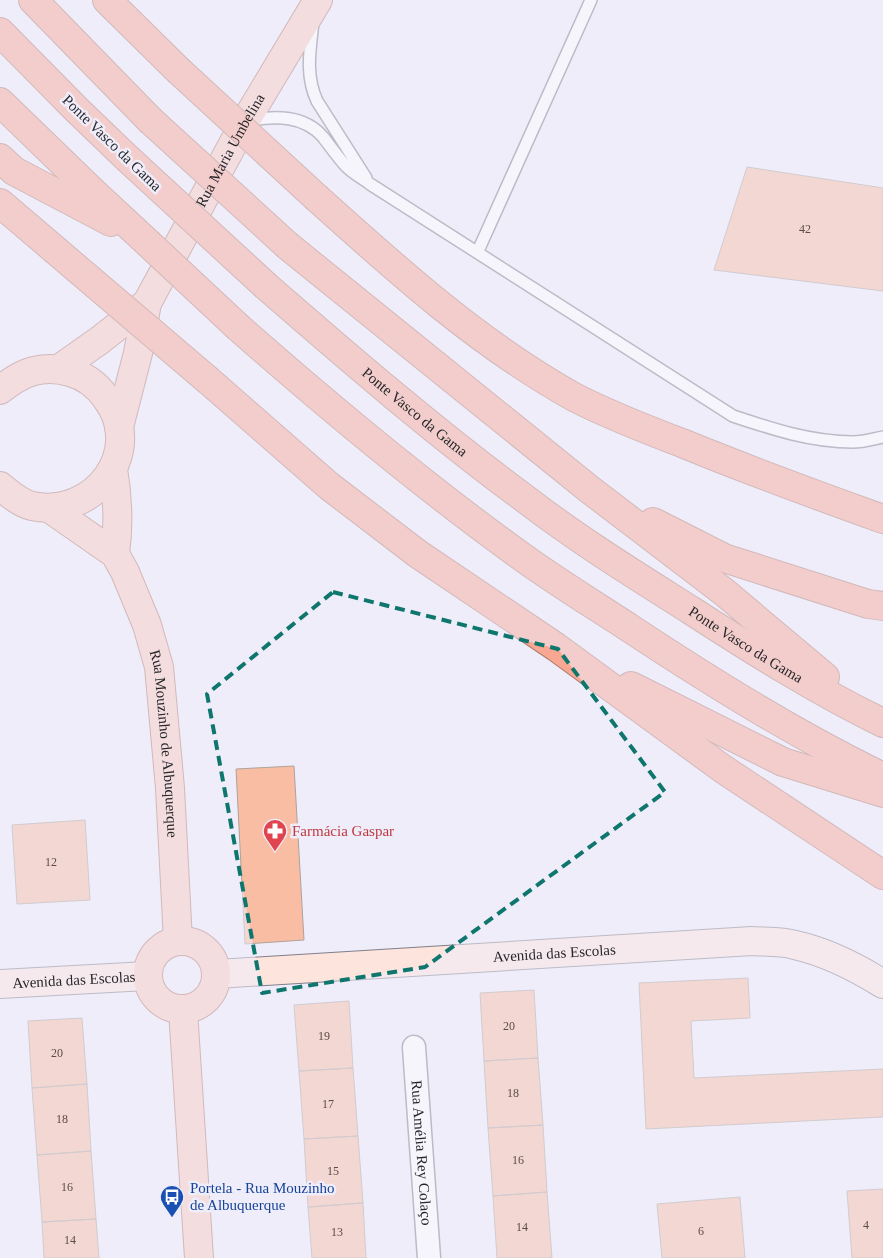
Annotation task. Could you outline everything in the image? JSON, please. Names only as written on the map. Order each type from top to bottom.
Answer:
[{"type":"highway","points":[[33,0],[150,120],[288,246],[589,489],[724,592],[880,721]]},
{"type":"highway","points":[[107,0],[178,70],[318,199],[430,297],[474,331],[541,377],[609,414],[753,472],[883,519]]},
{"type":"highway","name":"Ponte Vasco da Gama","points":[[0,32],[127,158],[266,286],[446,440],[529,503],[638,577],[817,687],[880,721]]},
{"type":"highway","points":[[0,102],[86,199],[148,243],[239,328],[360,431],[443,497],[526,559],[704,677],[795,731],[883,777]]},
{"type":"highway","points":[[0,158],[14,171],[86,199]]},
{"type":"highway","points":[[0,203],[210,381],[329,486],[418,554],[556,647],[722,769],[883,875]]},
{"type":"highway","points":[[753,472],[883,499]]},
{"type":"highway","points":[[589,489],[724,558],[868,604],[883,606]]},
{"type":"highway","points":[[556,647],[716,730],[783,762],[883,793]]},
{"type":"main road","name":"Rua Maria Umbelina","points":[[119,427],[138,353],[147,303],[246,120],[316,3]]},
{"type":"main road","name":"Rua Maria Umbelina","points":[[59,369],[147,303]]},
{"type":"main road","points":[[0,486],[14,497],[31,505],[49,508],[68,506],[87,498],[102,485],[113,469],[120,448],[119,427],[112,405],[98,388],[80,375],[59,369],[39,369],[7,378]]},
{"type":"main road","points":[[113,469],[117,492],[119,529],[115,554]]},
{"type":"main road","name":"Rua Mouzinho de Albuquerque","points":[[49,508],[115,554],[125,572],[147,625],[159,667],[170,788],[178,941]]},
{"type":"main road","points":[[178,941],[200,946],[208,953],[214,963],[217,974],[216,984],[206,999],[196,1007],[183,1010],[164,1005],[155,997],[149,987],[147,976],[149,963],[156,952],[166,944],[178,941]]},
{"type":"main road","points":[[183,1010],[199,1258]]},
{"type":"street","name":"Avenida das Escolas","points":[[217,974],[752,942],[794,944],[852,966],[883,984]]},
{"type":"street","name":"Avenida das Escolas","points":[[0,984],[147,976]]},
{"type":"street","name":"Rua Amélia Rey Colaço","points":[[414,1047],[429,1258]]},
{"type":"lane","points":[[478,251],[591,0]]},
{"type":"lane","points":[[316,3],[309,68],[311,88],[317,101],[370,184]]},
{"type":"lane","points":[[246,120],[266,117],[289,118],[302,122],[321,135],[346,166],[370,184],[478,251],[733,416],[771,429],[812,439],[854,442],[883,437]]},
{"type":"highlighted area","points":[[333,592],[558,649],[665,792],[425,967],[262,993],[207,694]]},
{"type":"building","points":[[747,167],[883,188],[883,291],[714,270]]},
{"type":"building","points":[[294,766],[304,940],[245,944],[236,769]]},
{"type":"building","points":[[85,820],[90,900],[17,904],[12,825]]},
{"type":"building","points":[[748,978],[750,1018],[691,1021],[694,1078],[883,1069],[883,1117],[646,1129],[639,983]]},
{"type":"building","points":[[534,990],[538,1058],[484,1061],[480,993]]},
{"type":"building","points":[[349,1001],[353,1068],[299,1071],[294,1005]]},
{"type":"building","points":[[82,1018],[87,1084],[32,1088],[28,1021]]},
{"type":"building","points":[[538,1058],[543,1125],[488,1128],[484,1061]]},
{"type":"building","points":[[353,1068],[358,1136],[304,1139],[299,1071]]},
{"type":"building","points":[[87,1084],[91,1151],[37,1155],[32,1088]]},
{"type":"building","points":[[543,1125],[547,1192],[493,1196],[488,1128]]},
{"type":"building","points":[[358,1136],[363,1203],[308,1207],[304,1139]]},
{"type":"building","points":[[91,1151],[96,1219],[42,1222],[37,1155]]},
{"type":"building","points":[[883,1189],[883,1258],[852,1258],[847,1191]]},
{"type":"building","points":[[547,1192],[552,1258],[497,1258],[493,1196]]},
{"type":"building","points":[[740,1197],[745,1258],[662,1258],[657,1204]]},
{"type":"building","points":[[363,1203],[366,1258],[312,1258],[308,1207]]},
{"type":"building","points":[[96,1219],[99,1258],[44,1258],[42,1222]]},
{"type":"place","name":"Farmácia Gaspar","points":[[275,852]]},
{"type":"place","name":"Portela - Rua Mouzinho de Albuquerque","points":[[172,1218]]}]
